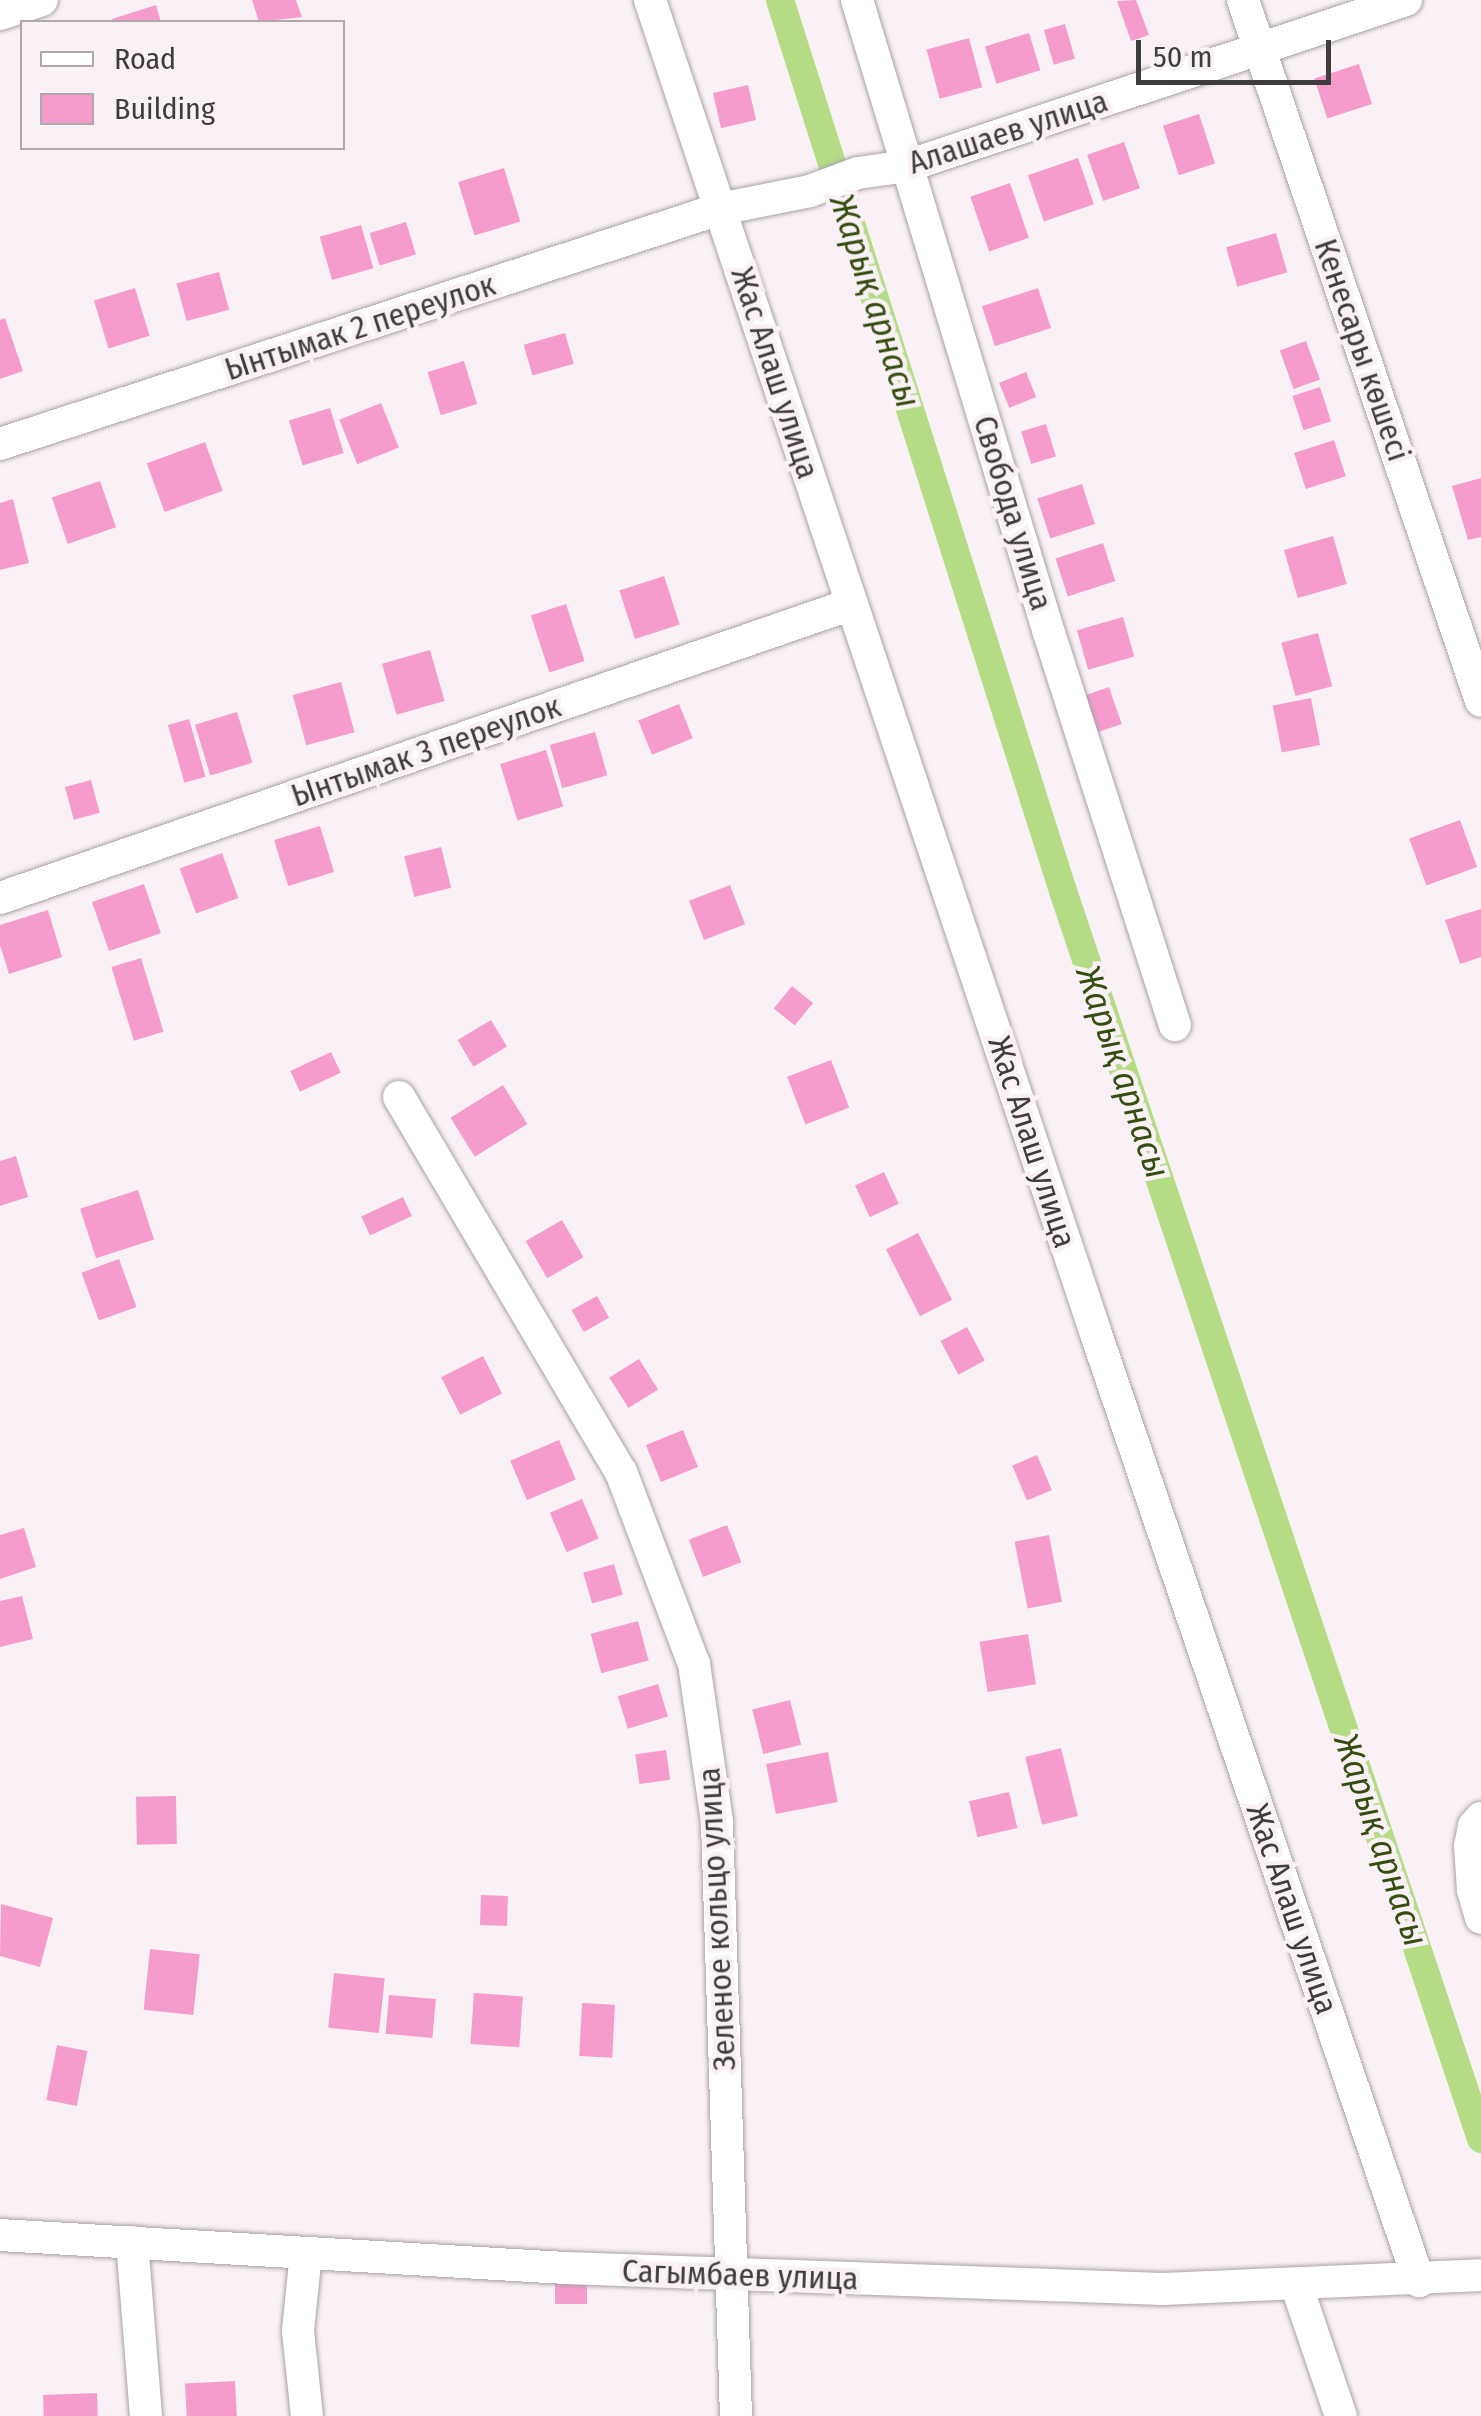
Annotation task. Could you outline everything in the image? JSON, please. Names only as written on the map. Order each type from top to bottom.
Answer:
[{"type":"street","points":[[0,14],[42,0]]},
{"type":"street","name":"Жас Алаш улица","points":[[650,0],[1419,2281]]},
{"type":"street","name":"Свобода улица","points":[[856,0],[1049,633],[1175,1025]]},
{"type":"street","name":"Кенесары көшесі","points":[[1242,0],[1481,701]]},
{"type":"street","name":"Алашаев улица","points":[[720,209],[810,191],[858,174],[907,166],[1406,0]]},
{"type":"street","name":"Ынтымак 2 переулок","points":[[0,444],[720,209]]},
{"type":"street","name":"Ынтымак 3 переулок","points":[[0,898],[852,604]]},
{"type":"street","name":"Зеленое кольцо улица","points":[[399,1098],[621,1472],[694,1664],[717,1822],[736,2416]]},
{"type":"street","points":[[1481,1818],[1474,1826],[1470,1846],[1473,1890],[1481,1918]]},
{"type":"street","name":"Сагымбаев улица","points":[[0,2235],[730,2276],[1162,2290],[1297,2287],[1481,2275]]},
{"type":"street","points":[[132,2242],[146,2416]]},
{"type":"street","points":[[306,2253],[298,2331],[307,2416]]},
{"type":"street","points":[[1297,2287],[1341,2416]]},
{"type":"building","points":[[252,0],[296,0],[302,17],[276,20],[258,20]]},
{"type":"building","points":[[1136,0],[1149,35],[1131,41],[1117,1]]},
{"type":"building","points":[[156,5],[160,20],[112,20]]},
{"type":"building","points":[[1065,24],[1075,59],[1054,65],[1044,30]]},
{"type":"building","points":[[1029,33],[1040,70],[996,84],[985,46]]},
{"type":"building","points":[[969,38],[982,87],[940,99],[926,49]]},
{"type":"building","points":[[1359,64],[1372,104],[1327,118],[1314,79]]},
{"type":"building","points":[[748,85],[756,120],[721,128],[713,93]]},
{"type":"building","points":[[1199,114],[1215,163],[1179,175],[1163,126]]},
{"type":"building","points":[[1124,142],[1140,188],[1103,201],[1087,155]]},
{"type":"building","points":[[1078,158],[1094,204],[1044,222],[1028,175]]},
{"type":"building","points":[[504,168],[520,222],[474,236],[458,182]]},
{"type":"building","points":[[1010,183],[1029,238],[989,252],[970,197]]},
{"type":"building","points":[[406,222],[416,255],[380,266],[370,233]]},
{"type":"building","points":[[361,225],[373,268],[332,280],[320,237]]},
{"type":"building","points":[[1276,233],[1287,272],[1237,287],[1226,247]]},
{"type":"building","points":[[219,272],[229,310],[187,321],[176,283]]},
{"type":"building","points":[[135,288],[150,336],[108,348],[94,301]]},
{"type":"building","points":[[1038,288],[1051,328],[995,346],[982,306]]},
{"type":"building","points":[[5,318],[23,371],[0,379],[0,320]]},
{"type":"building","points":[[565,333],[574,364],[532,376],[524,345]]},
{"type":"building","points":[[1306,341],[1320,380],[1294,389],[1280,351]]},
{"type":"building","points":[[464,361],[477,404],[441,415],[428,372]]},
{"type":"building","points":[[1026,372],[1036,397],[1009,408],[999,383]]},
{"type":"building","points":[[1320,387],[1331,421],[1304,430],[1292,396]]},
{"type":"building","points":[[381,403],[399,448],[357,464],[339,420]]},
{"type":"building","points":[[330,408],[344,453],[303,466],[289,421]]},
{"type":"building","points":[[1046,424],[1056,457],[1031,464],[1021,432]]},
{"type":"building","points":[[1334,440],[1346,476],[1306,489],[1294,453]]},
{"type":"building","points":[[205,442],[223,491],[165,512],[147,463]]},
{"type":"building","points":[[1481,478],[1481,537],[1468,540],[1452,486]]},
{"type":"building","points":[[100,481],[116,527],[68,544],[52,498]]},
{"type":"building","points":[[1082,484],[1095,524],[1050,538],[1037,499]]},
{"type":"building","points":[[13,499],[29,563],[0,570],[0,503]]},
{"type":"building","points":[[1333,536],[1347,584],[1298,598],[1284,550]]},
{"type":"building","points":[[1103,543],[1115,581],[1068,596],[1055,558]]},
{"type":"building","points":[[664,576],[680,625],[635,639],[619,591]]},
{"type":"building","points":[[566,604],[585,661],[549,672],[531,615]]},
{"type":"building","points":[[1123,617],[1134,656],[1088,670],[1077,630]]},
{"type":"building","points":[[1318,633],[1332,686],[1296,696],[1281,643]]},
{"type":"building","points":[[430,650],[445,701],[397,715],[382,664]]},
{"type":"building","points":[[341,682],[354,732],[306,745],[293,695]]},
{"type":"building","points":[[1109,687],[1122,724],[1098,732],[1085,695]]},
{"type":"building","points":[[1311,698],[1320,745],[1282,753],[1273,705]]},
{"type":"building","points":[[679,704],[693,738],[652,755],[638,720]]},
{"type":"building","points":[[237,712],[252,763],[210,776],[195,725]]},
{"type":"building","points":[[189,719],[206,777],[184,783],[168,725]]},
{"type":"building","points":[[595,732],[607,775],[562,788],[550,745]]},
{"type":"building","points":[[546,750],[563,806],[517,820],[500,764]]},
{"type":"building","points":[[91,780],[100,813],[74,820],[65,787]]},
{"type":"building","points":[[1460,820],[1477,867],[1426,885],[1409,838]]},
{"type":"building","points":[[320,826],[334,872],[288,886],[274,840]]},
{"type":"building","points":[[441,847],[451,888],[414,897],[404,856]]},
{"type":"building","points":[[222,853],[238,898],[196,913],[180,868]]},
{"type":"building","points":[[144,884],[161,933],[109,951],[92,902]]},
{"type":"building","points":[[730,885],[745,924],[704,940],[689,901]]},
{"type":"building","points":[[1481,909],[1481,957],[1460,964],[1445,920]]},
{"type":"building","points":[[48,910],[62,957],[9,974],[0,945],[0,925]]},
{"type":"building","points":[[141,958],[164,1032],[134,1041],[111,967]]},
{"type":"building","points":[[792,986],[813,1003],[795,1026],[774,1009]]},
{"type":"building","points":[[491,1020],[507,1047],[474,1067],[458,1040]]},
{"type":"building","points":[[331,1052],[341,1073],[300,1092],[290,1071]]},
{"type":"building","points":[[831,1060],[849,1108],[805,1124],[787,1077]]},
{"type":"building","points":[[503,1085],[527,1124],[475,1157],[450,1118]]},
{"type":"building","points":[[16,1156],[28,1197],[0,1206],[0,1161]]},
{"type":"building","points":[[884,1172],[899,1204],[870,1217],[855,1186]]},
{"type":"building","points":[[138,1190],[154,1239],[96,1258],[80,1209]]},
{"type":"building","points":[[403,1197],[412,1216],[370,1235],[361,1216]]},
{"type":"building","points":[[562,1220],[584,1257],[547,1278],[526,1241]]},
{"type":"building","points":[[918,1233],[952,1300],[920,1316],[886,1249]]},
{"type":"building","points":[[119,1259],[136,1307],[99,1321],[81,1273]]},
{"type":"building","points":[[597,1296],[609,1318],[584,1332],[572,1310]]},
{"type":"building","points":[[967,1327],[985,1361],[958,1375],[941,1341]]},
{"type":"building","points":[[483,1356],[502,1393],[460,1415],[441,1377]]},
{"type":"building","points":[[639,1359],[658,1390],[628,1408],[609,1378]]},
{"type":"building","points":[[683,1430],[698,1467],[661,1482],[646,1445]]},
{"type":"building","points":[[559,1440],[576,1480],[527,1500],[510,1461]]},
{"type":"building","points":[[1037,1455],[1052,1490],[1027,1501],[1012,1466]]},
{"type":"building","points":[[582,1499],[599,1539],[567,1552],[550,1513]]},
{"type":"building","points":[[727,1525],[741,1562],[703,1577],[689,1540]]},
{"type":"building","points":[[24,1528],[36,1567],[0,1579],[0,1535]]},
{"type":"building","points":[[1049,1535],[1062,1602],[1028,1608],[1015,1542]]},
{"type":"building","points":[[614,1564],[623,1595],[592,1604],[583,1573]]},
{"type":"building","points":[[22,1596],[33,1639],[0,1647],[0,1601]]},
{"type":"building","points":[[638,1621],[649,1661],[601,1673],[591,1634]]},
{"type":"building","points":[[1028,1634],[1036,1684],[988,1692],[980,1642]]},
{"type":"building","points":[[658,1684],[668,1717],[628,1729],[618,1696]]},
{"type":"building","points":[[790,1700],[801,1745],[763,1754],[752,1709]]},
{"type":"building","points":[[1061,1748],[1078,1816],[1042,1825],[1025,1757]]},
{"type":"building","points":[[666,1750],[670,1780],[639,1784],[635,1754]]},
{"type":"building","points":[[828,1752],[838,1802],[776,1814],[766,1764]]},
{"type":"building","points":[[1009,1792],[1017,1828],[977,1837],[969,1801]]},
{"type":"building","points":[[176,1796],[177,1844],[137,1845],[136,1797]]},
{"type":"building","points":[[481,1895],[508,1896],[507,1926],[480,1925]]},
{"type":"building","points":[[1,1904],[53,1918],[40,1967],[0,1956]]},
{"type":"building","points":[[150,1949],[200,1954],[193,2015],[144,2010]]},
{"type":"building","points":[[334,1973],[385,1978],[379,2033],[328,2028]]},
{"type":"building","points":[[474,1993],[523,1996],[519,2047],[470,2044]]},
{"type":"building","points":[[389,1995],[436,1999],[432,2038],[386,2034]]},
{"type":"building","points":[[582,2003],[615,2005],[612,2058],[579,2056]]},
{"type":"building","points":[[57,2045],[87,2051],[77,2106],[46,2100]]},
{"type":"building","points":[[555,2280],[587,2280],[587,2304],[555,2304]]},
{"type":"building","points":[[235,2381],[237,2416],[187,2416],[185,2384]]},
{"type":"building","points":[[97,2393],[98,2416],[44,2416],[43,2395]]},
{"type":"waterway","name":"Жарық арнасы","points":[[780,0],[1063,891],[1481,2139]]}]
